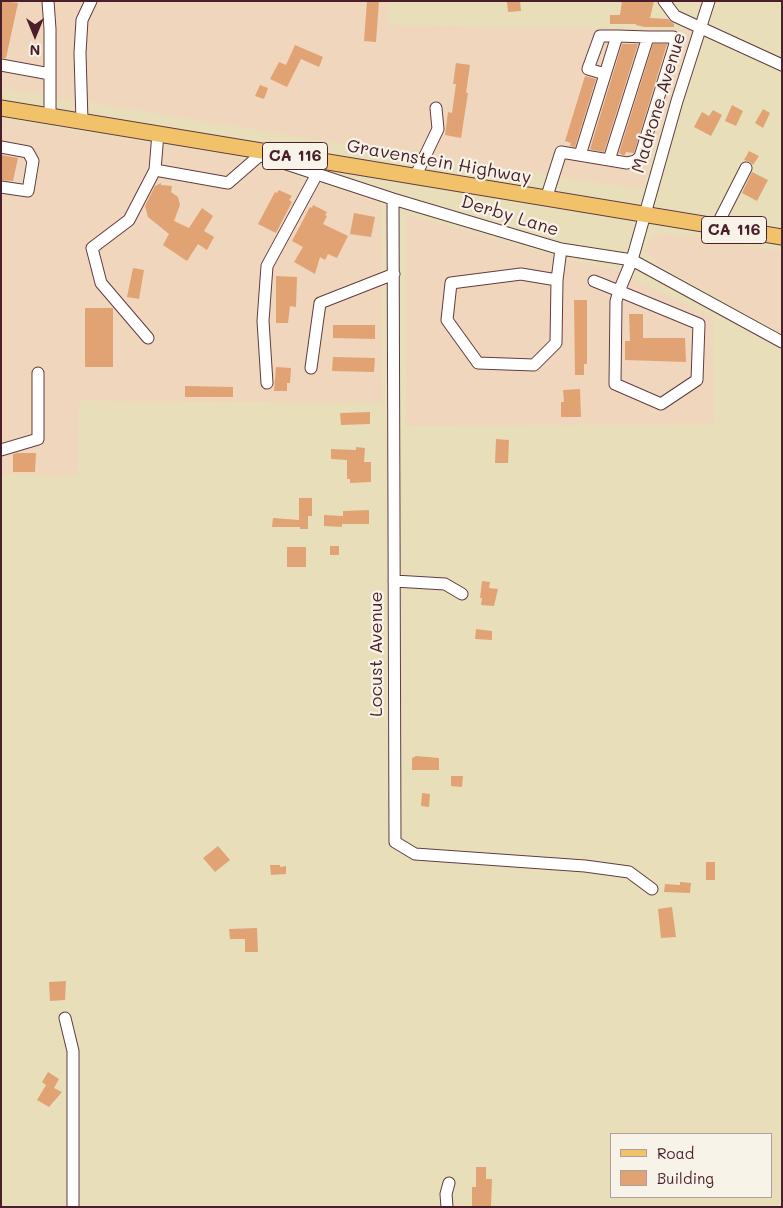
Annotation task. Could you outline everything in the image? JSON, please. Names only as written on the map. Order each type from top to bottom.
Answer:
[{"type":"main road","name":"Gravenstein Highway","points":[[1,108],[645,216],[782,237]]},
{"type":"street","points":[[48,1],[50,115]]},
{"type":"street","points":[[82,121],[80,53],[82,20],[92,1]]},
{"type":"street","points":[[664,1],[675,16],[782,65]]},
{"type":"street","name":"Madrone Avenue","points":[[619,291],[632,260],[677,101],[709,1]]},
{"type":"street","points":[[546,199],[561,152],[627,163],[635,161],[640,157],[675,44],[673,37],[600,36],[588,69],[606,74]]},
{"type":"street","points":[[580,155],[617,36]]},
{"type":"street","points":[[609,160],[648,36]]},
{"type":"street","points":[[1,65],[50,74]]},
{"type":"street","points":[[659,95],[677,101]]},
{"type":"street","points":[[415,177],[438,129],[436,108]]},
{"type":"street","points":[[148,338],[101,282],[92,248],[129,220],[155,170],[158,133]]},
{"type":"street","name":"Derby Lane","points":[[217,143],[393,199],[561,249],[632,260],[782,342]]},
{"type":"street","points":[[1,147],[28,152],[33,161],[28,191],[1,187]]},
{"type":"street","points":[[155,170],[228,183],[259,156]]},
{"type":"street","points":[[716,227],[746,168]]},
{"type":"street","points":[[267,383],[263,321],[267,266],[317,174]]},
{"type":"street","name":"Locust Avenue","points":[[393,199],[395,842],[415,854],[585,866],[629,872],[652,889]]},
{"type":"street","points":[[556,280],[521,274],[451,283],[447,320],[478,363],[534,365],[556,343],[556,280],[561,249]]},
{"type":"street","points":[[311,368],[320,303],[394,274]]},
{"type":"street","points":[[594,281],[619,291],[699,324],[697,380],[661,404],[615,384],[616,301],[619,291]]},
{"type":"street","points":[[1,450],[38,440],[38,373]]},
{"type":"street","points":[[394,581],[444,584],[462,594]]},
{"type":"street","points":[[65,1018],[73,1051],[73,1207]]},
{"type":"street","points":[[448,1207],[446,1194],[449,1183]]},
{"type":"shaded area","points":[[1,1],[388,1],[389,25],[693,30],[642,189],[392,152],[1,88]]},
{"type":"shaded area","points":[[1,119],[234,156],[381,203],[382,403],[79,401],[78,475],[1,474]]},
{"type":"shaded area","points":[[406,214],[577,262],[614,269],[713,317],[714,424],[406,426]]},
{"type":"shaded area","points":[[666,233],[782,251],[782,334],[659,265],[645,251],[652,238]]},
{"type":"building","points":[[2,1],[18,3],[6,58],[1,58]]},
{"type":"building","points":[[367,1],[379,1],[376,42],[364,41]]},
{"type":"building","points":[[507,1],[520,1],[521,11],[508,12]]},
{"type":"building","points":[[622,1],[654,1],[650,18],[668,19],[674,24],[674,27],[610,24],[610,15],[620,15]]},
{"type":"building","points":[[622,44],[638,44],[604,152],[593,150],[590,149]]},
{"type":"building","points":[[653,44],[667,44],[634,153],[626,152],[623,155],[619,153]]},
{"type":"building","points":[[295,45],[323,57],[319,67],[301,59],[287,87],[270,79],[279,62],[286,65]]},
{"type":"building","points":[[456,63],[470,65],[461,138],[445,135],[448,112],[452,113],[456,84],[453,84]]},
{"type":"building","points":[[585,76],[596,79],[575,147],[570,146],[571,143],[565,141]]},
{"type":"building","points":[[260,85],[268,88],[264,99],[255,96]]},
{"type":"building","points":[[732,105],[743,111],[736,126],[725,121]]},
{"type":"building","points":[[763,109],[770,113],[763,128],[755,123]]},
{"type":"building","points":[[713,110],[722,115],[711,136],[694,127],[702,112],[709,116]]},
{"type":"building","points":[[749,151],[759,156],[753,165],[744,160]]},
{"type":"building","points":[[1,155],[18,158],[13,181],[1,180]]},
{"type":"building","points":[[752,172],[768,180],[757,201],[742,193]]},
{"type":"building","points":[[161,183],[161,185],[172,186],[171,192],[178,197],[180,205],[174,221],[189,228],[202,208],[213,216],[204,231],[214,237],[207,250],[198,244],[187,261],[163,245],[169,234],[148,217],[145,206],[155,186]]},
{"type":"building","points":[[279,190],[292,196],[289,200],[292,202],[276,233],[258,224],[275,192],[277,193]]},
{"type":"building","points":[[313,205],[327,212],[323,224],[348,236],[337,258],[328,254],[325,260],[320,257],[315,274],[294,262],[303,247],[292,241],[310,207],[312,208]]},
{"type":"building","points":[[354,213],[375,217],[371,237],[350,234]]},
{"type":"building","points":[[133,268],[144,270],[139,299],[127,297]]},
{"type":"building","points":[[276,276],[297,277],[296,307],[290,306],[288,323],[276,323]]},
{"type":"building","points":[[574,300],[587,300],[587,364],[584,364],[584,375],[575,375]]},
{"type":"building","points":[[85,308],[113,308],[113,367],[85,367]]},
{"type":"building","points":[[629,314],[643,314],[643,338],[685,338],[686,362],[625,360],[625,341],[630,341]]},
{"type":"building","points":[[333,325],[375,325],[375,339],[333,338]]},
{"type":"building","points":[[333,357],[375,358],[374,372],[332,371]]},
{"type":"building","points":[[276,367],[291,368],[290,383],[287,383],[287,391],[274,391]]},
{"type":"building","points":[[185,386],[233,387],[233,397],[185,397]]},
{"type":"building","points":[[580,389],[581,417],[561,417],[561,402],[564,402],[563,390]]},
{"type":"building","points":[[370,412],[370,424],[341,425],[340,413]]},
{"type":"building","points":[[496,439],[509,440],[508,463],[495,463]]},
{"type":"building","points":[[356,447],[365,448],[364,462],[371,462],[371,482],[350,483],[350,479],[347,479],[347,460],[331,459],[331,449],[356,450]]},
{"type":"building","points":[[36,453],[35,472],[13,472],[13,454]]},
{"type":"building","points":[[299,498],[312,498],[312,516],[308,516],[308,529],[300,529],[300,527],[272,527],[273,518],[299,520]]},
{"type":"building","points":[[369,510],[369,524],[342,524],[342,527],[324,526],[324,515],[343,516],[343,511]]},
{"type":"building","points":[[330,546],[339,546],[339,555],[330,555]]},
{"type":"building","points":[[287,547],[306,547],[306,567],[287,567]]},
{"type":"building","points":[[482,581],[490,582],[489,588],[498,589],[494,606],[481,605]]},
{"type":"building","points":[[476,629],[492,631],[492,640],[475,639]]},
{"type":"building","points":[[416,756],[439,758],[439,770],[412,770],[412,758]]},
{"type":"building","points":[[451,776],[463,776],[462,787],[451,786]]},
{"type":"building","points":[[422,793],[430,794],[429,807],[421,806]]},
{"type":"building","points":[[218,846],[230,860],[215,872],[203,858]]},
{"type":"building","points":[[706,862],[715,862],[715,880],[706,880]]},
{"type":"building","points":[[270,865],[286,866],[286,874],[271,875]]},
{"type":"building","points":[[680,882],[691,883],[690,893],[664,892],[665,884],[680,885]]},
{"type":"building","points":[[672,907],[676,937],[661,938],[658,909]]},
{"type":"building","points":[[257,928],[258,952],[245,952],[245,939],[230,939],[229,929]]},
{"type":"building","points":[[66,981],[65,1000],[50,1001],[49,982]]},
{"type":"building","points":[[48,1072],[59,1079],[54,1088],[62,1092],[49,1107],[37,1100],[46,1085],[42,1082]]},
{"type":"building","points":[[476,1167],[486,1167],[486,1179],[492,1179],[491,1206],[472,1207],[472,1187],[476,1187]]}]
